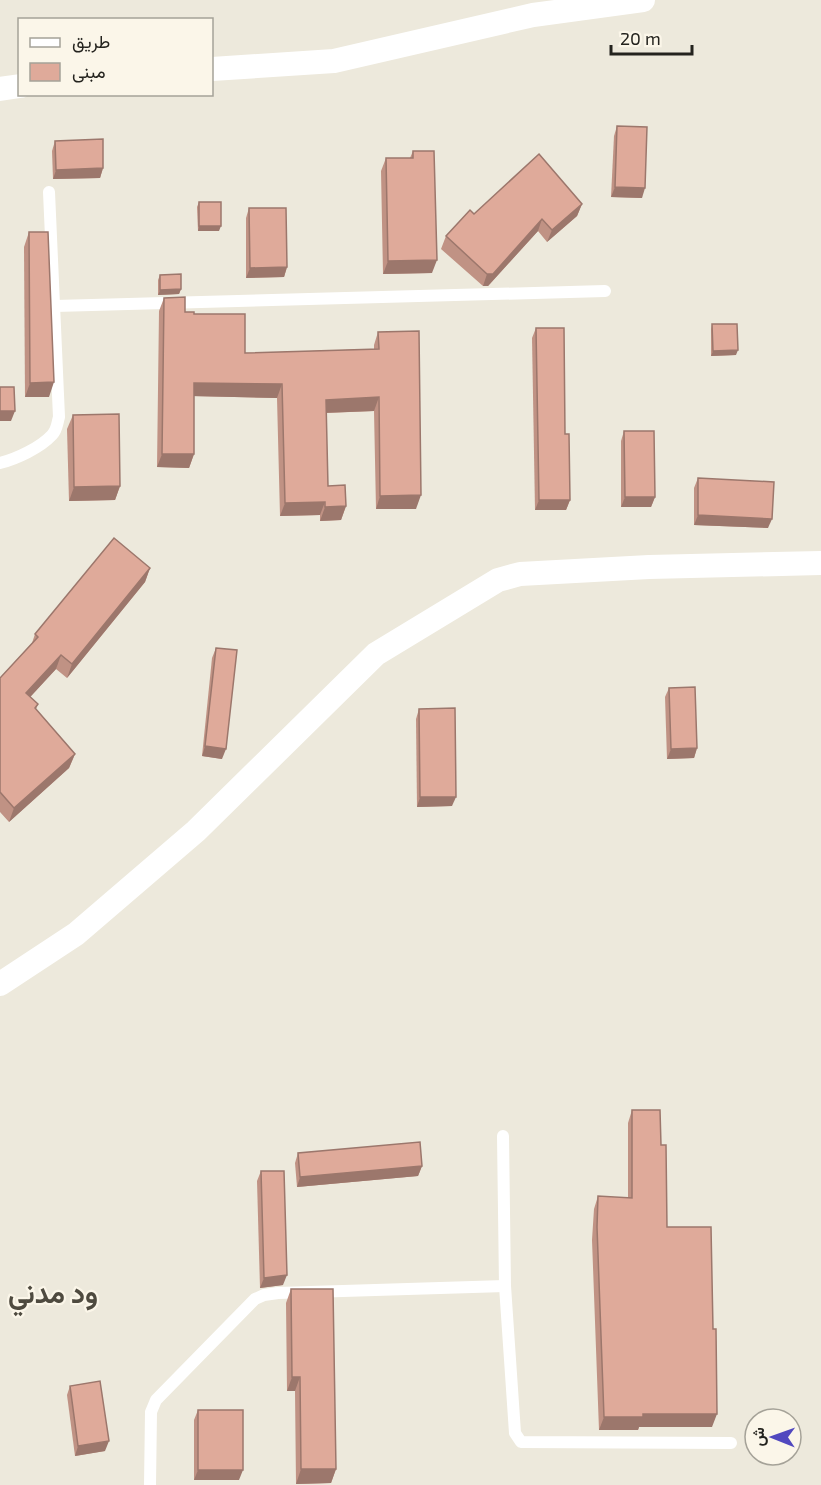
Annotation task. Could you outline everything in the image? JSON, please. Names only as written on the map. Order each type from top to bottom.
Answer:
[{"type":"street","points":[[213,69],[334,61],[533,15],[643,0]]},
{"type":"street","points":[[0,89],[18,86]]},
{"type":"street","points":[[0,984],[76,934],[196,831],[376,654],[498,580],[520,574],[650,567],[821,563]]},
{"type":"lane","points":[[0,463],[16,459],[51,436],[56,429],[59,417],[49,192]]},
{"type":"lane","points":[[55,306],[605,291]]},
{"type":"lane","points":[[503,1136],[505,1286],[515,1433],[521,1442],[731,1443]]},
{"type":"lane","points":[[150,1485],[151,1412],[156,1401],[255,1299],[278,1293],[505,1286]]},
{"type":"building","points":[[617,126],[647,127],[645,188],[615,187]]},
{"type":"building","points":[[103,139],[103,168],[56,170],[55,141]]},
{"type":"building","points":[[413,151],[434,151],[437,260],[388,261],[386,158],[413,158]]},
{"type":"building","points":[[539,154],[582,204],[552,230],[542,219],[493,274],[487,274],[446,236],[470,210],[474,214]]},
{"type":"building","points":[[199,202],[221,202],[221,226],[199,226]]},
{"type":"building","points":[[249,208],[286,208],[287,267],[250,268]]},
{"type":"building","points":[[29,232],[48,232],[54,382],[30,383]]},
{"type":"building","points":[[181,274],[181,289],[160,290],[160,275]]},
{"type":"building","points":[[185,297],[185,312],[245,314],[245,353],[379,349],[378,332],[419,331],[421,495],[380,496],[379,397],[326,400],[328,486],[345,485],[346,506],[325,507],[325,502],[285,503],[282,384],[194,383],[194,454],[162,454],[164,298]]},
{"type":"building","points":[[712,324],[737,324],[738,350],[713,351]]},
{"type":"building","points":[[536,328],[564,328],[565,434],[569,434],[570,500],[539,500]]},
{"type":"building","points":[[0,387],[14,387],[15,411],[0,411]]},
{"type":"building","points":[[119,414],[120,486],[74,487],[73,415]]},
{"type":"building","points":[[624,431],[654,431],[655,497],[625,497]]},
{"type":"building","points":[[698,478],[774,482],[772,519],[698,515]]},
{"type":"building","points":[[114,538],[150,568],[72,664],[61,655],[26,693],[38,704],[35,708],[75,754],[14,808],[0,792],[0,678],[38,637],[35,634]]},
{"type":"building","points":[[216,648],[237,650],[226,749],[205,746]]},
{"type":"building","points":[[695,687],[697,748],[671,749],[669,688]]},
{"type":"building","points":[[455,708],[456,797],[420,797],[419,709]]},
{"type":"building","points":[[632,1110],[660,1110],[661,1145],[666,1145],[667,1227],[711,1227],[717,1414],[643,1414],[643,1417],[604,1417],[597,1227],[598,1196],[632,1198]]},
{"type":"building","points":[[420,1142],[422,1166],[300,1177],[298,1153]]},
{"type":"building","points":[[261,1171],[284,1171],[287,1275],[264,1278]]},
{"type":"building","points":[[291,1289],[333,1289],[336,1469],[301,1469],[300,1377],[292,1377]]},
{"type":"building","points":[[100,1381],[109,1441],[78,1446],[70,1386]]},
{"type":"building","points":[[198,1410],[243,1410],[243,1470],[198,1470]]},
{"type":"district","name":"ود مدني","points":[[53,1292]]}]
